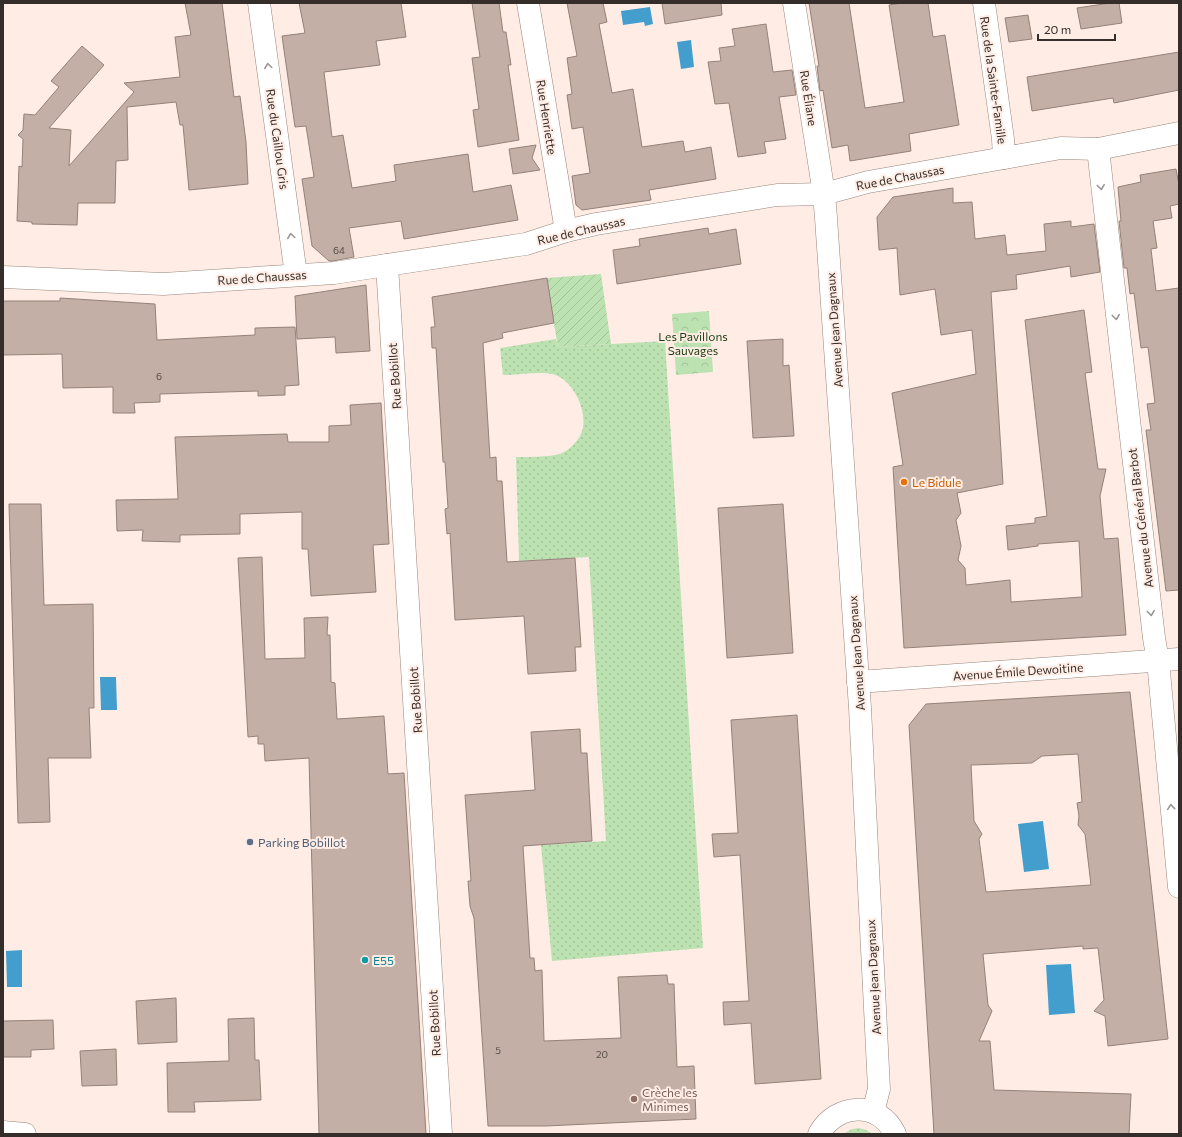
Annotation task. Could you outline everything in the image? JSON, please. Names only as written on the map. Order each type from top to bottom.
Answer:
[{"type":"street","name":"Rue du Caillou Gris","points":[[259,3],[296,275]]},
{"type":"street","name":"Rue Henriette","points":[[528,3],[566,231]]},
{"type":"street","name":"Rue Éliane","points":[[794,3],[824,194]]},
{"type":"street","name":"Rue de la Sainte-Famille","points":[[984,3],[1003,139],[1004,158]]},
{"type":"street","name":"Rue de Chaussas","points":[[3,277],[163,284],[334,273],[526,244],[566,231],[596,224],[777,195],[824,194],[868,182],[1061,148],[1098,149],[1179,133]]},
{"type":"street","name":"Avenue du Général Barbot","points":[[1098,149],[1150,607],[1158,660],[1179,887]]},
{"type":"street","name":"Avenue Jean Dagnaux","points":[[824,194],[858,682],[879,1089],[874,1112]]},
{"type":"street","name":"Rue Bobillot","points":[[387,265],[441,1134]]},
{"type":"street","name":"Avenue Émile Dewoitine","points":[[858,682],[1179,659]]},
{"type":"street","points":[[819,1134],[824,1125],[834,1116],[847,1110],[860,1109],[874,1112],[884,1119],[895,1134]]},
{"type":"street","points":[[3,1132],[25,1134]]},
{"type":"green space","points":[[601,274],[611,344],[558,347],[546,278]]},
{"type":"green space","name":"Les Pavillons Sauvages","points":[[709,311],[713,372],[676,375],[672,314]]},
{"type":"green space","points":[[556,339],[558,347],[665,341],[703,948],[552,961],[541,845],[606,841],[589,557],[519,561],[516,457],[547,456],[565,452],[580,437],[583,426],[583,417],[578,398],[573,389],[560,377],[552,374],[540,373],[503,375],[500,348]]},
{"type":"green space","points":[[859,1128],[873,1134],[843,1134],[852,1129]]},
{"type":"water","points":[[650,7],[653,24],[645,26],[644,22],[623,25],[621,11]]},
{"type":"water","points":[[691,40],[694,67],[681,69],[677,42]]},
{"type":"water","points":[[100,677],[116,677],[117,710],[101,710]]},
{"type":"water","points":[[1043,821],[1049,869],[1024,872],[1018,824]]},
{"type":"water","points":[[22,950],[22,987],[7,987],[6,951]]},
{"type":"water","points":[[1071,964],[1075,1013],[1049,1015],[1046,965]]},
{"type":"building","points":[[185,3],[222,3],[234,97],[240,96],[246,142],[248,184],[189,190],[183,125],[180,125],[176,102],[127,107],[128,160],[116,161],[115,203],[78,203],[77,225],[32,224],[32,222],[17,221],[19,166],[22,167],[23,139],[18,135],[23,130],[24,114],[35,115],[59,87],[51,81],[82,46],[104,65],[49,128],[71,130],[69,166],[134,92],[124,83],[180,77],[175,37],[191,35]]},
{"type":"building","points":[[299,3],[401,3],[406,37],[376,41],[380,65],[324,72],[332,137],[343,135],[352,188],[396,181],[394,165],[468,154],[473,192],[511,185],[518,220],[404,239],[401,221],[349,228],[354,257],[333,261],[329,261],[312,246],[302,179],[314,177],[306,126],[295,127],[282,36],[305,33]]},
{"type":"building","points":[[472,3],[499,3],[503,32],[506,32],[511,65],[508,65],[519,140],[478,147],[473,110],[479,109],[472,58],[480,57]]},
{"type":"building","points":[[567,3],[603,3],[607,22],[599,24],[612,93],[633,89],[642,147],[683,141],[685,152],[711,147],[716,179],[649,190],[651,200],[582,210],[576,205],[572,176],[590,173],[583,127],[572,129],[567,95],[572,94],[567,58],[577,56]]},
{"type":"building","points":[[662,3],[721,3],[722,15],[665,24]]},
{"type":"building","points":[[809,3],[849,3],[865,108],[904,102],[889,5],[902,3],[928,3],[933,37],[945,35],[959,125],[909,134],[911,151],[850,161],[848,145],[832,148],[823,90],[820,91],[817,66],[819,66]]},
{"type":"building","points":[[1119,3],[1122,23],[1081,29],[1077,8]]},
{"type":"building","points":[[1028,15],[1032,39],[1009,42],[1005,18]]},
{"type":"building","points":[[766,24],[773,72],[792,70],[796,95],[779,97],[786,139],[764,142],[766,153],[738,157],[729,103],[715,104],[708,62],[721,61],[719,48],[735,46],[732,29]]},
{"type":"building","points":[[1179,52],[1179,90],[1114,103],[1113,98],[1032,111],[1027,77]]},
{"type":"building","points":[[536,145],[532,158],[540,170],[513,174],[509,149]]},
{"type":"building","points":[[1176,169],[1179,185],[1179,204],[1170,206],[1172,218],[1153,221],[1157,248],[1151,249],[1156,291],[1179,288],[1179,590],[1166,591],[1146,430],[1151,430],[1147,404],[1155,403],[1148,347],[1141,348],[1134,293],[1130,294],[1127,268],[1124,268],[1119,221],[1121,221],[1118,187],[1141,182],[1140,175]]},
{"type":"building","points":[[953,188],[953,203],[972,202],[975,239],[1005,235],[1007,255],[1046,251],[1044,224],[1071,221],[1071,227],[1094,224],[1100,272],[1071,277],[1070,266],[1016,275],[1017,289],[991,292],[1003,484],[957,493],[961,513],[956,520],[961,546],[958,560],[965,568],[966,585],[1010,580],[1011,602],[1082,597],[1079,541],[1038,544],[1038,546],[1008,550],[1006,526],[1035,523],[1035,518],[1047,516],[1025,320],[1084,310],[1092,372],[1085,373],[1098,469],[1106,469],[1100,496],[1104,539],[1118,538],[1126,635],[904,648],[893,467],[903,465],[892,393],[976,374],[972,330],[941,335],[935,289],[900,295],[897,248],[879,250],[877,217],[893,197]]},
{"type":"building","points":[[708,228],[709,234],[736,229],[741,264],[617,284],[613,250],[640,246],[639,239]]},
{"type":"building","points":[[547,278],[554,323],[502,333],[503,338],[483,343],[490,458],[496,457],[497,481],[502,481],[507,562],[575,558],[581,647],[575,647],[576,671],[528,674],[524,616],[455,620],[450,533],[447,534],[445,509],[448,508],[445,462],[443,462],[436,348],[432,348],[431,327],[435,327],[432,297]]},
{"type":"building","points":[[366,285],[370,351],[336,353],[335,337],[297,339],[295,296]]},
{"type":"building","points":[[60,298],[155,304],[157,340],[255,335],[255,328],[295,327],[299,385],[285,386],[285,395],[258,396],[258,391],[160,394],[160,402],[134,403],[135,413],[113,413],[113,387],[63,388],[62,354],[3,355],[3,301],[60,301]]},
{"type":"building","name":"Les Pavillons Sauvages","points":[[783,339],[783,366],[789,365],[794,436],[753,438],[747,341]]},
{"type":"building","points":[[381,403],[389,544],[373,545],[376,592],[311,596],[308,549],[302,549],[302,512],[240,514],[240,534],[180,535],[180,542],[142,541],[143,530],[117,531],[116,500],[178,499],[175,437],[287,434],[288,442],[329,442],[329,426],[351,425],[350,405]]},
{"type":"building","points":[[9,504],[41,504],[44,605],[93,604],[94,708],[89,708],[91,758],[48,758],[50,822],[18,823]]},
{"type":"building","points":[[783,504],[793,653],[727,658],[718,508]]},
{"type":"building","name":"E55","points":[[262,557],[265,659],[305,658],[304,618],[328,617],[327,635],[330,635],[331,682],[335,683],[337,719],[384,716],[388,774],[404,773],[426,1134],[319,1134],[309,758],[265,761],[264,744],[258,744],[258,736],[248,737],[238,558]]},
{"type":"building","points":[[1130,692],[1168,1039],[1108,1046],[1105,1016],[1094,1011],[1104,1000],[1098,948],[1083,949],[1083,946],[983,954],[988,1005],[992,1011],[979,1041],[990,1041],[994,1090],[1131,1094],[1129,1134],[934,1134],[909,725],[926,704]],"holes":[[[1078,754],[1082,802],[1077,803],[1079,816],[1078,825],[1085,834],[1091,885],[986,892],[979,839],[982,834],[974,821],[971,765],[1032,763],[1042,756]]]},
{"type":"building","points":[[797,715],[821,1079],[755,1084],[751,1023],[724,1025],[723,1002],[749,1001],[740,855],[714,857],[712,834],[738,833],[731,720]]},
{"type":"building","points":[[580,729],[581,753],[587,753],[592,841],[523,846],[530,958],[534,958],[535,971],[542,970],[544,1041],[621,1038],[618,977],[667,975],[668,984],[674,984],[677,1067],[694,1066],[696,1119],[546,1126],[488,1126],[474,918],[470,906],[468,881],[471,881],[465,795],[535,790],[531,732]]},
{"type":"building","points":[[176,998],[177,1042],[138,1044],[136,1001]]},
{"type":"building","points":[[254,1018],[255,1060],[259,1060],[261,1100],[194,1102],[195,1112],[168,1112],[167,1063],[229,1061],[228,1019]]},
{"type":"building","points":[[53,1020],[54,1049],[31,1050],[31,1057],[3,1057],[3,1021]]},
{"type":"building","points":[[116,1049],[117,1085],[82,1086],[80,1051]]},
{"type":"place","name":"Le Bidule","points":[[904,482]]},
{"type":"place","name":"Parking Bobillot","points":[[250,842]]},
{"type":"place","name":"E55","points":[[365,960]]},
{"type":"place","name":"Crèche les Minimes","points":[[634,1099]]}]
